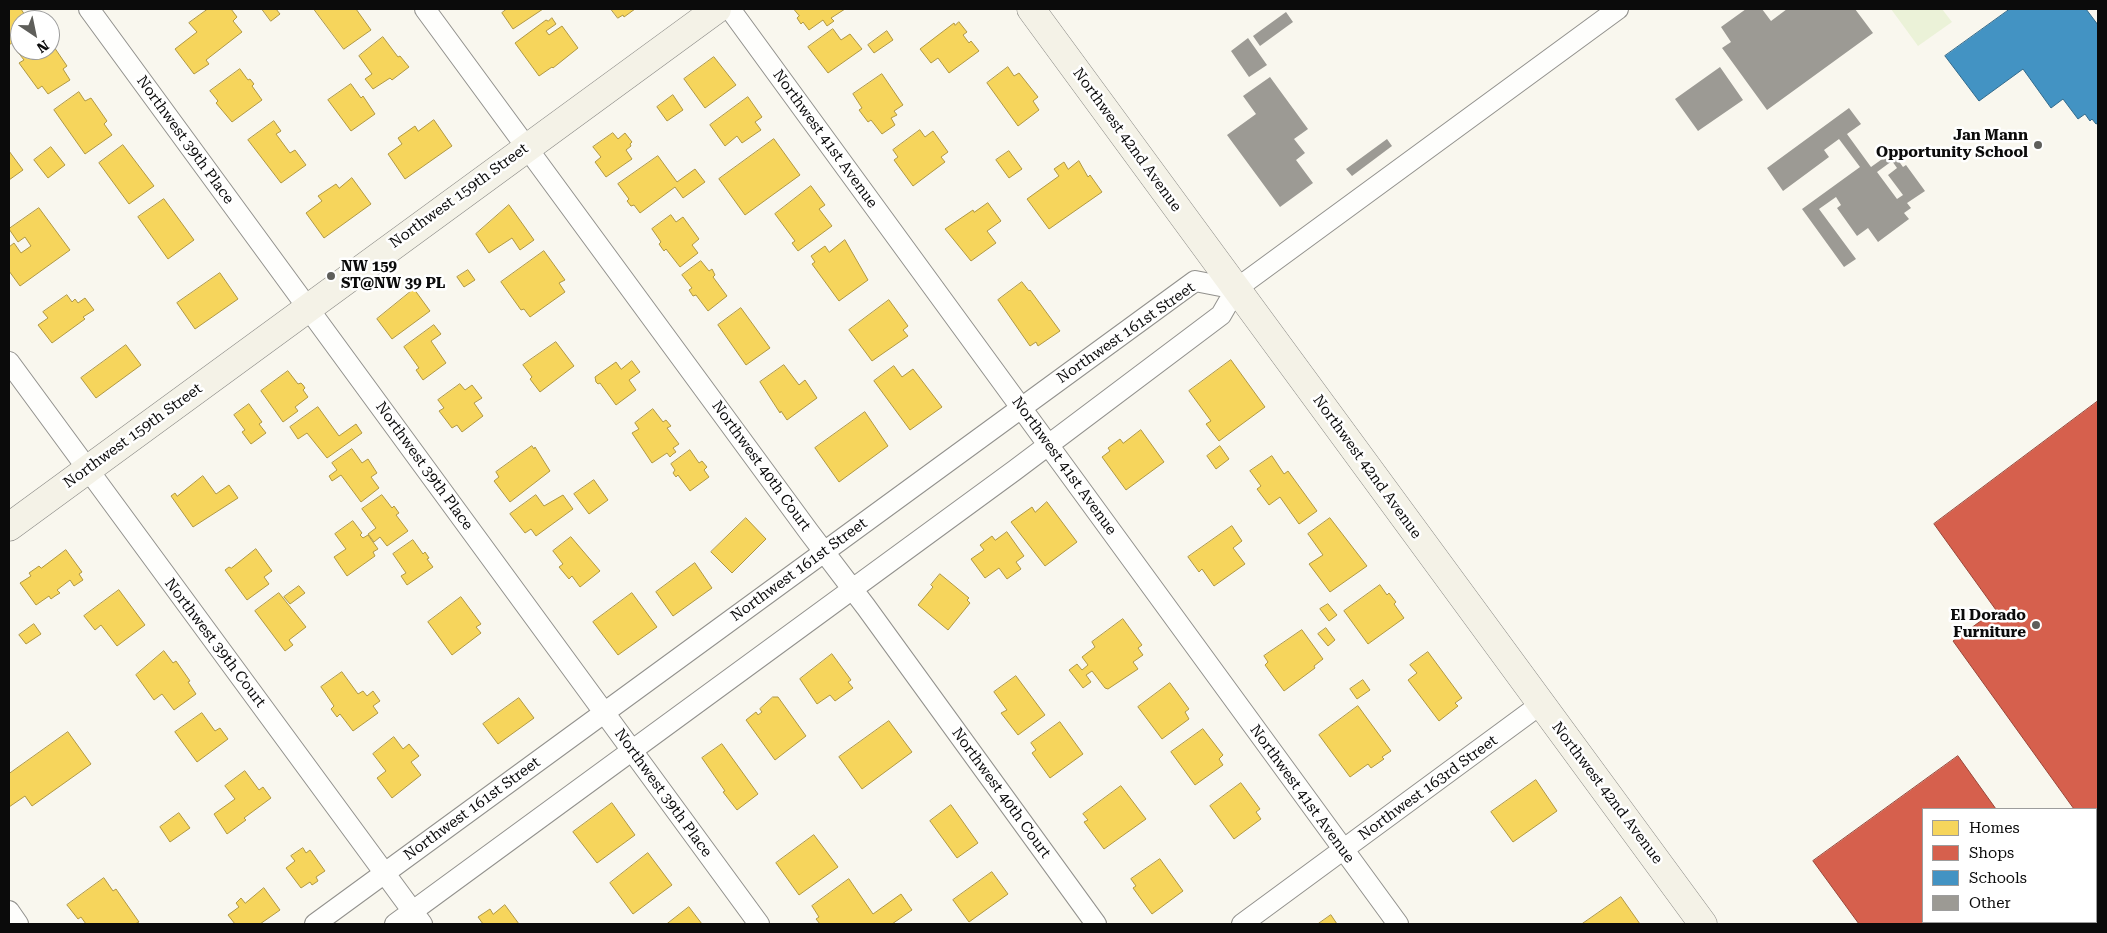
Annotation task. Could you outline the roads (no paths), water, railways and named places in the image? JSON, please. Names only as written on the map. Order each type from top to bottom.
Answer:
[{"type":"street","name":"Northwest 39th Place","points":[[89,9],[759,924]]},
{"type":"street","name":"Northwest 40th Court","points":[[426,9],[1096,924]]},
{"type":"street","name":"Northwest 159th Street","points":[[9,527],[717,9]]},
{"type":"street","name":"Northwest 41st Avenue","points":[[730,9],[1398,924]]},
{"type":"street","name":"Northwest 42nd Avenue","points":[[1031,9],[1704,924]]},
{"type":"street","points":[[395,924],[417,918],[632,750],[1221,315],[1236,289],[1618,9]]},
{"type":"street","name":"Northwest 161st Street","points":[[315,924],[1195,281],[1236,289]]},
{"type":"street","name":"Northwest 39th Court","points":[[9,362],[86,470],[417,918]]},
{"type":"street","name":"Northwest 163rd Street","points":[[1242,924],[1541,704]]},
{"type":"street","points":[[9,911],[18,924]]},
{"type":"place","name":"Jan Mann Opportunity School","points":[[2038,145]]},
{"type":"place","name":"NW 159 ST@NW 39 PL","points":[[331,276]]},
{"type":"place","name":"El Dorado Furniture","points":[[2036,625]]}]
